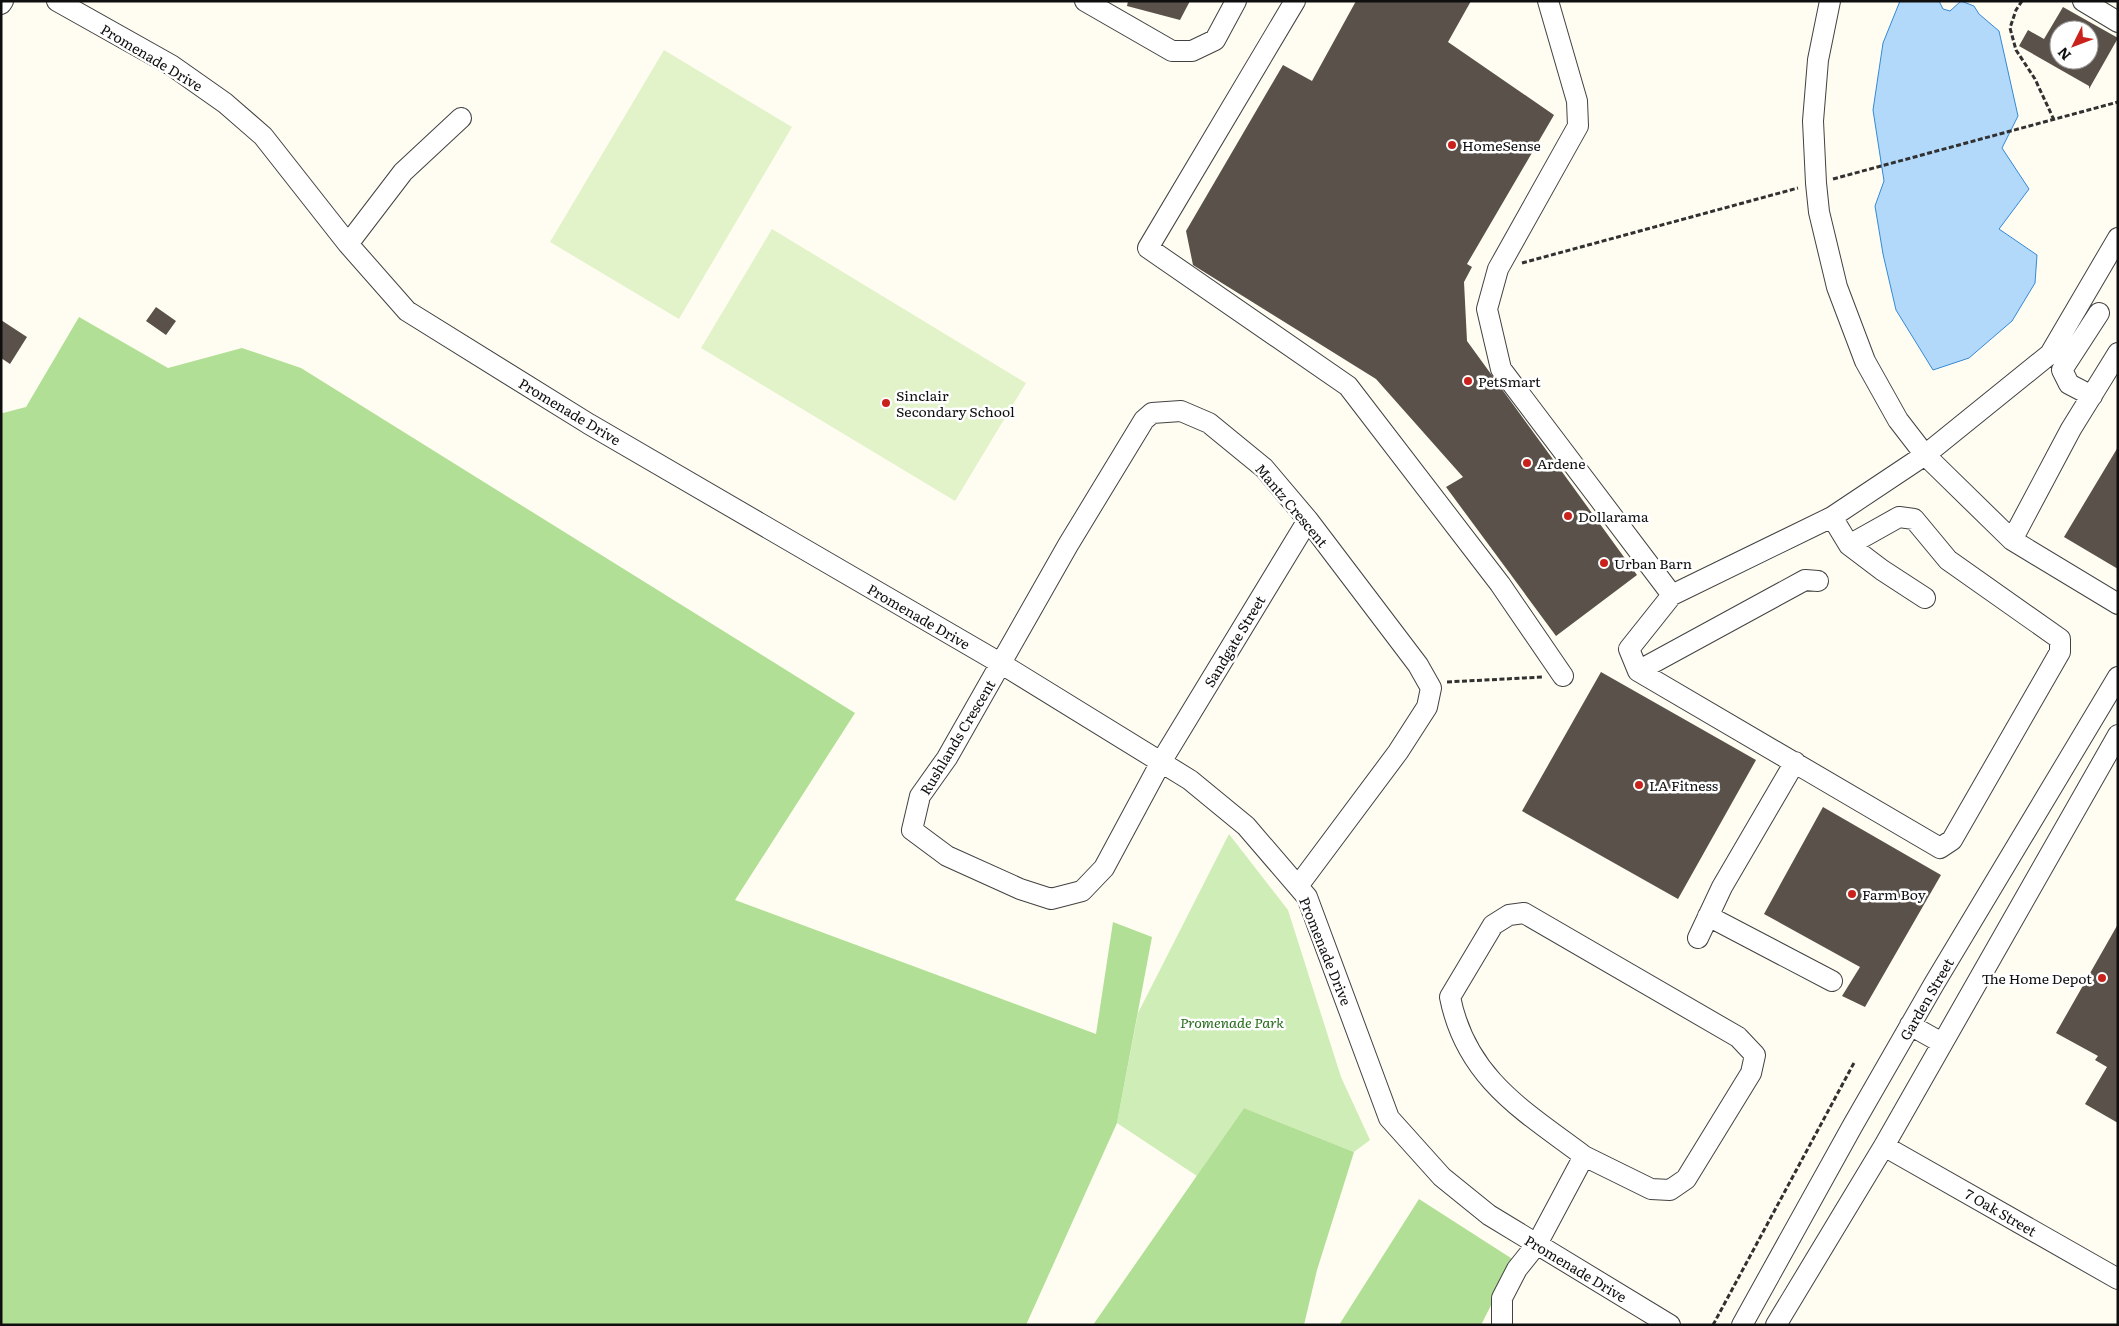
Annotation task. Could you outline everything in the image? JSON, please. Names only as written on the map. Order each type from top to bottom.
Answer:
[{"type":"street","name":"Promenade Drive","points":[[57,1],[171,65],[225,103],[263,136],[348,244],[407,311],[589,424],[1000,664],[1190,780],[1246,826],[1307,897],[1389,1118],[1442,1177],[1489,1215],[1670,1325]]},
{"type":"street","points":[[1085,1],[1172,51],[1192,51],[1215,40],[1236,1]]},
{"type":"street","points":[[1295,1],[1148,248],[1348,386],[1500,584],[1562,676]]},
{"type":"street","points":[[1548,1],[1577,101],[1578,126],[1498,270],[1487,308],[1501,369],[1672,596]]},
{"type":"street","points":[[1830,1],[1818,60],[1813,121],[1816,184],[1819,212],[1837,287],[1865,361],[1898,420],[1925,455],[2012,540],[2118,604]]},
{"type":"street","points":[[2083,1],[2118,22]]},
{"type":"street","points":[[348,244],[403,172],[461,118]]},
{"type":"street","points":[[1849,545],[1899,517],[1914,519],[1948,560],[2060,638],[2060,652],[1952,840],[1940,848],[1638,671],[1630,648],[1672,596],[1832,517],[1925,455],[2050,354],[2112,262],[2118,238]]},
{"type":"street","points":[[2092,396],[2069,384],[2062,370],[2099,313]]},
{"type":"street","points":[[2012,540],[2071,429],[2118,353]]},
{"type":"street","name":"Mantz Crescent","points":[[1000,664],[1068,544],[1144,420],[1152,413],[1181,411],[1209,423],[1264,468],[1308,520],[1418,665],[1428,683]]},
{"type":"street","points":[[1832,517],[1849,545],[1882,570],[1925,598]]},
{"type":"street","name":"Sandgate Street","points":[[1161,762],[1308,520]]},
{"type":"street","points":[[1638,671],[1805,580],[1818,581]]},
{"type":"street","name":"Rushlands Crescent","points":[[1000,664],[947,758],[920,796],[912,830],[947,856],[1020,889],[1052,899],[1082,891],[1104,868],[1161,762]]},
{"type":"street","name":"Garden Street","points":[[1742,1325],[1910,1025],[2118,678]]},
{"type":"street","points":[[1298,886],[1398,752],[1427,706],[1431,688],[1428,683]]},
{"type":"street","points":[[1776,1325],[1884,1146],[2118,735]]},
{"type":"street","points":[[1698,938],[1722,887],[1795,762]]},
{"type":"street","points":[[1524,913],[1738,1037],[1754,1056],[1751,1073],[1686,1179],[1670,1190],[1651,1189],[1584,1156],[1496,1088],[1472,1056],[1454,1018],[1450,997],[1493,925],[1509,915],[1524,913]]},
{"type":"street","points":[[1708,916],[1832,981]]},
{"type":"street","points":[[1910,1025],[1942,1043]]},
{"type":"street","name":"7 Oak Street","points":[[1884,1146],[2118,1279]]},
{"type":"street","points":[[1502,1325],[1502,1298],[1517,1269],[1537,1244],[1584,1156]]},
{"type":"path","points":[[2022,1],[2016,10],[2010,28],[2016,50],[2035,79],[2054,120]]},
{"type":"path","points":[[1498,270],[2118,102]]},
{"type":"path","points":[[1428,683],[1562,676]]},
{"type":"path","points":[[1713,1325],[1855,1061]]},
{"type":"green space","points":[[664,50],[792,127],[679,319],[550,242]]},
{"type":"green space","points":[[772,229],[1026,383],[955,501],[701,348]]},
{"type":"green space","points":[[79,317],[168,368],[242,348],[301,368],[855,713],[735,900],[1096,1034],[1113,922],[1152,937],[1117,1123],[1026,1325],[1,1325],[1,411],[3,413],[26,407]]},
{"type":"green space","name":"Promenade Park","points":[[1229,834],[1288,910],[1341,1077],[1370,1140],[1354,1152],[1244,1108],[1197,1176],[1117,1123],[1138,1013]]},
{"type":"green space","points":[[1244,1108],[1354,1152],[1317,1270],[1304,1325],[1093,1325]]},
{"type":"green space","points":[[1419,1199],[1514,1260],[1481,1325],[1339,1325]]},
{"type":"water","points":[[1900,1],[1939,1],[1943,9],[1950,11],[1961,1],[1974,6],[1979,14],[1999,31],[2018,116],[2002,148],[2029,189],[1999,229],[2037,255],[2035,283],[2012,321],[1969,358],[1933,370],[1896,310],[1883,254],[1875,206],[1884,181],[1873,110],[1883,43]]},
{"type":"building","points":[[1128,1],[1190,1],[1180,20],[1127,6]]},
{"type":"building","points":[[1356,1],[1471,1],[1448,42],[1554,115],[1467,264],[1472,267],[1464,282],[1467,341],[1637,575],[1556,636],[1446,487],[1463,477],[1376,379],[1193,265],[1186,231],[1283,65],[1312,81]]},
{"type":"building","points":[[2063,7],[2086,20],[2055,20]]},
{"type":"building","points":[[2099,27],[2118,38],[2089,89],[2089,86],[2061,70],[2099,70]]},
{"type":"building","points":[[2028,30],[2044,39],[2049,31],[2049,63],[2019,46]]},
{"type":"building","points":[[156,307],[176,321],[166,335],[146,321]]},
{"type":"building","points":[[1,320],[27,337],[10,364],[1,358]]},
{"type":"building","points":[[2118,447],[2118,569],[2064,537]]},
{"type":"building","name":"LA Fitness","points":[[1601,672],[1756,760],[1678,899],[1522,811]]},
{"type":"building","name":"Farm Boy","points":[[1823,807],[1941,875],[1865,1007],[1842,996],[1860,967],[1764,914]]},
{"type":"building","name":"The Home Depot","points":[[2118,924],[2118,1123],[2085,1104],[2107,1067],[2095,1060],[2098,1056],[2056,1033]]},
{"type":"place","name":"HomeSense","points":[[1452,145]]},
{"type":"place","name":"PetSmart","points":[[1468,381]]},
{"type":"place","name":"Sinclair Secondary School","points":[[886,403]]},
{"type":"place","name":"Ardene","points":[[1527,463]]},
{"type":"place","name":"Dollarama","points":[[1568,516]]},
{"type":"place","name":"Urban Barn","points":[[1604,563]]},
{"type":"place","name":"LA Fitness","points":[[1639,785]]},
{"type":"place","name":"Farm Boy","points":[[1852,894]]},
{"type":"place","name":"The Home Depot","points":[[2102,978]]}]
